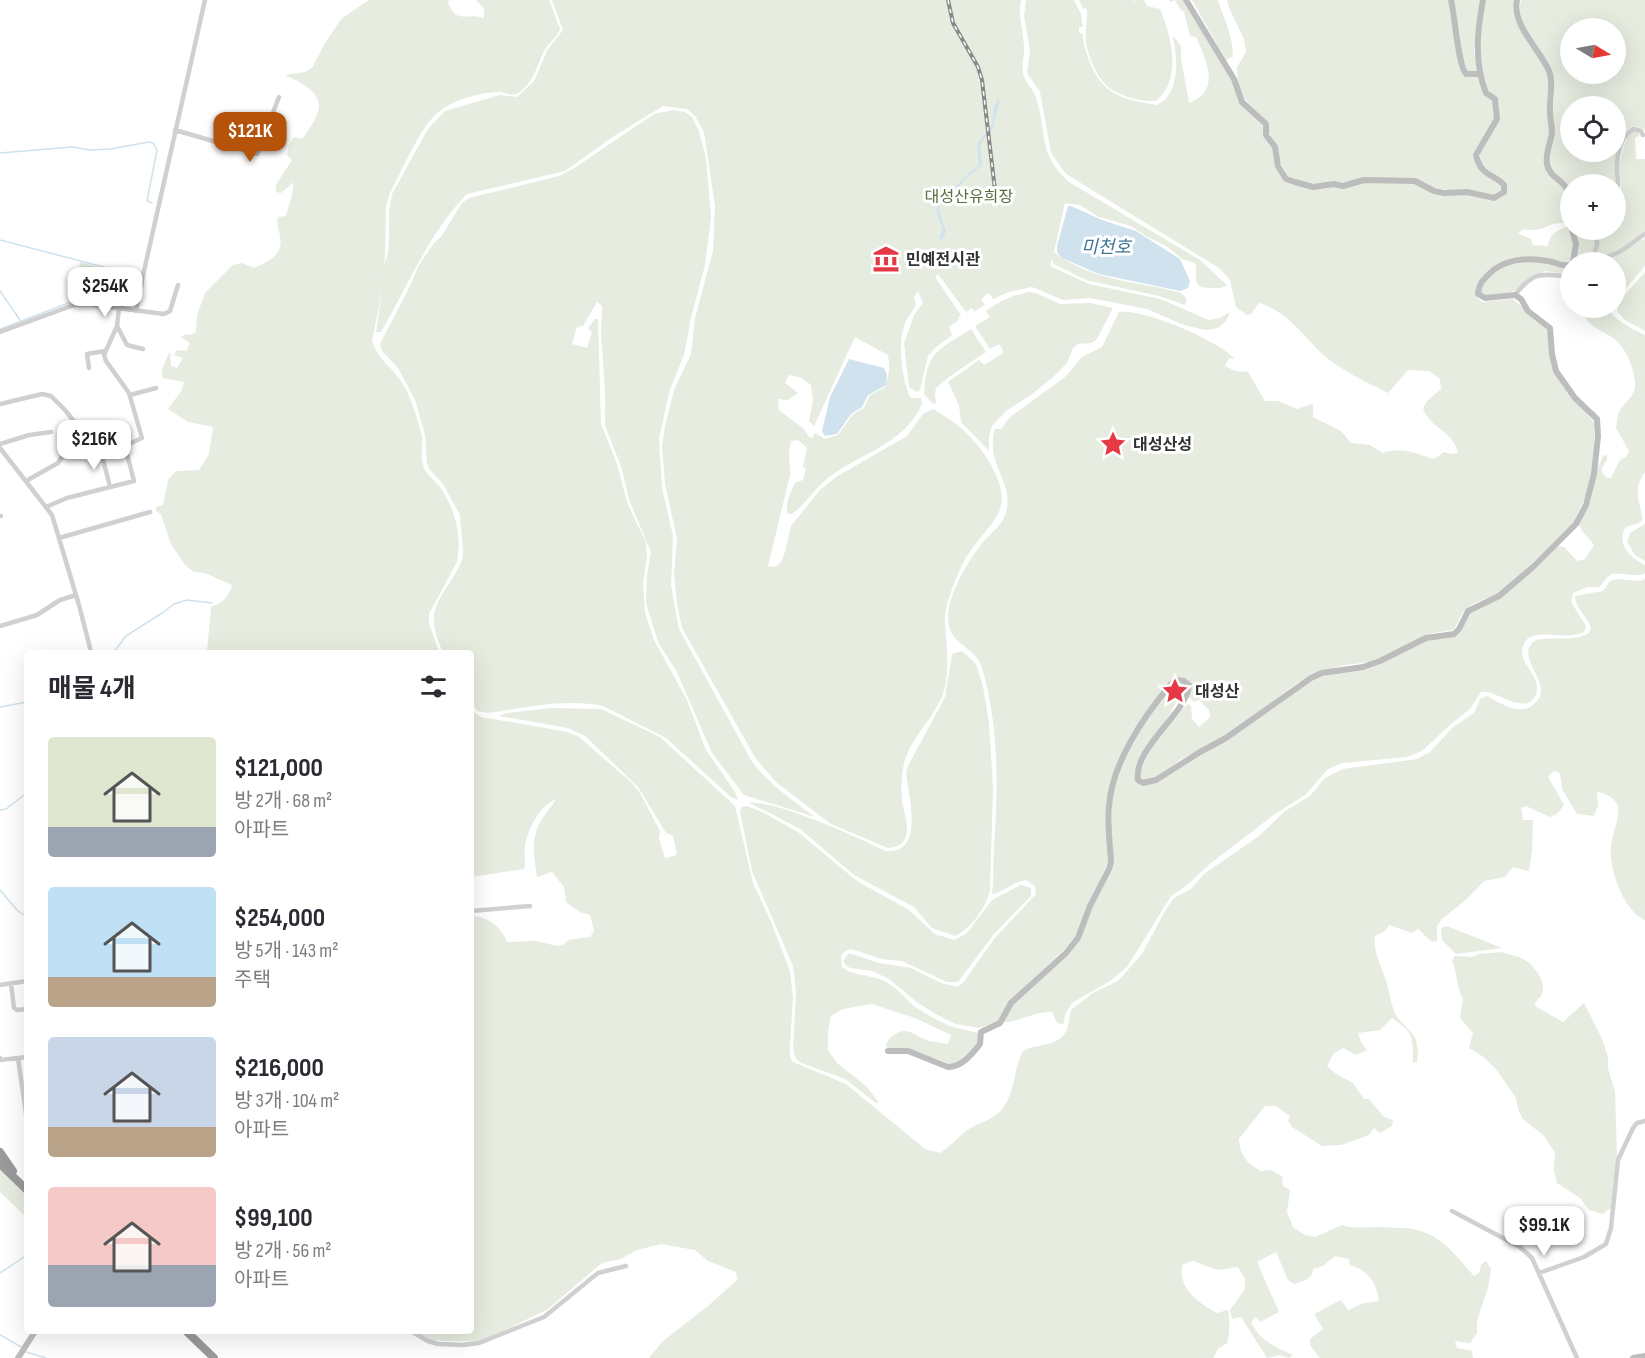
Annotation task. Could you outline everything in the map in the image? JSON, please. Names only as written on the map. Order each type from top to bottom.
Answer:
[{"type":"highway","points":[[0,1152],[13,1171]]},
{"type":"highway","points":[[0,1159],[24,1181]]},
{"type":"highway","points":[[0,1164],[24,1187]]},
{"type":"highway","points":[[183,1334],[208,1358]]},
{"type":"highway","points":[[189,1334],[214,1358]]},
{"type":"street","points":[[136,311],[205,0]]},
{"type":"street","points":[[1186,0],[1234,79],[1242,102],[1266,124],[1266,135],[1275,147],[1278,166],[1286,179],[1308,186],[1343,186],[1364,180],[1415,181],[1434,191],[1467,192],[1494,198],[1504,192],[1504,184],[1489,176],[1477,159],[1477,152],[1492,130],[1498,115],[1495,99],[1486,93],[1480,74],[1478,30],[1483,0]]},
{"type":"street","points":[[1450,0],[1456,26],[1460,65],[1466,74],[1480,74]]},
{"type":"street","points":[[1517,0],[1518,17],[1551,75],[1549,109],[1552,131],[1547,165],[1551,173],[1560,181]]},
{"type":"street","points":[[175,130],[257,154],[279,97]]},
{"type":"street","points":[[1618,174],[1617,168],[1624,140],[1628,133],[1634,129],[1641,131],[1643,135]]},
{"type":"street","points":[[1618,252],[1645,234]]},
{"type":"street","points":[[888,1051],[908,1051],[948,1067],[963,1062],[980,1044],[981,1032],[1000,1023],[1011,1003],[1066,953],[1078,938],[1111,862],[1108,808],[1118,771],[1136,731],[1171,684],[1177,680],[1184,681],[1189,685],[1188,693],[1159,731],[1140,765],[1137,776],[1138,780],[1143,783],[1156,780],[1226,738],[1311,678],[1322,673],[1363,667],[1426,638],[1454,633],[1459,629],[1467,611],[1499,596],[1533,567],[1576,524],[1586,505],[1594,474],[1598,436],[1597,419],[1575,398],[1556,371],[1550,328],[1528,310],[1521,299],[1515,295],[1485,298],[1478,294],[1478,288],[1492,271],[1503,263],[1545,260],[1560,265]]},
{"type":"street","points":[[1515,295],[1523,285],[1541,274],[1560,276]]},
{"type":"street","points":[[101,451],[126,446],[138,441],[142,436],[130,395],[106,361],[105,351],[117,326],[119,308],[135,292],[142,280]]},
{"type":"street","points":[[0,332],[74,304],[168,313],[174,302],[177,285]]},
{"type":"street","points":[[117,326],[127,345],[143,349]]},
{"type":"street","points":[[89,368],[87,354],[105,351]]},
{"type":"street","points":[[130,395],[156,388]]},
{"type":"street","points":[[0,404],[47,394],[51,396],[101,451],[110,487]]},
{"type":"street","points":[[0,444],[29,435],[51,432]]},
{"type":"street","points":[[26,481],[58,463],[73,440],[83,433]]},
{"type":"street","points":[[46,507],[67,498],[134,481],[126,446]]},
{"type":"street","points":[[0,448],[51,515],[90,650]]},
{"type":"street","points":[[59,538],[150,512]]},
{"type":"street","points":[[0,626],[37,615],[60,600],[76,595]]},
{"type":"street","points":[[474,911],[530,906]]},
{"type":"street","points":[[0,985],[24,981]]},
{"type":"street","points":[[11,983],[14,1008],[24,1009]]},
{"type":"street","points":[[0,1058],[0,1060],[24,1057]]},
{"type":"street","points":[[18,1058],[24,1100]]},
{"type":"street","points":[[1539,1273],[1584,1257],[1606,1244],[1611,1228],[1618,1160],[1633,1128],[1637,1123],[1645,1121]]},
{"type":"street","points":[[1452,1210],[1520,1247],[1532,1258],[1577,1358]]},
{"type":"street","points":[[416,1334],[438,1344],[479,1343],[544,1317],[598,1273],[626,1266]]},
{"type":"street","points":[[18,1358],[33,1334]]},
{"type":"street","points":[[1633,1358],[1645,1356]]},
{"type":"green space","points":[[369,0],[449,0],[451,10],[458,16],[484,18],[484,8],[476,0],[549,0],[560,29],[546,48],[531,80],[523,89],[515,94],[496,92],[467,98],[446,107],[433,117],[412,149],[390,193],[386,207],[385,257],[372,340],[378,354],[406,389],[421,431],[424,468],[445,495],[458,532],[457,562],[429,614],[429,623],[438,650],[207,650],[211,607],[225,599],[232,585],[205,573],[194,572],[185,565],[171,544],[161,514],[156,511],[156,507],[163,505],[168,480],[176,471],[199,470],[209,454],[213,427],[188,422],[168,409],[182,390],[184,382],[163,378],[162,369],[170,351],[171,366],[177,368],[183,358],[174,355],[177,350],[186,351],[190,343],[181,337],[196,332],[197,315],[205,293],[233,265],[242,263],[254,268],[274,257],[280,248],[278,217],[286,216],[294,182],[281,193],[276,192],[276,185],[292,160],[287,155],[289,145],[294,137],[302,139],[311,127],[319,108],[315,94],[298,81],[285,75],[305,72],[312,68],[342,18]]},
{"type":"green space","name":"대성산유희장","points":[[552,0],[1021,0],[1023,74],[1036,98],[1045,143],[1052,162],[1059,172],[1069,182],[1200,260],[1227,285],[1218,288],[1200,286],[1196,280],[1195,263],[1182,259],[1168,247],[1131,226],[1099,217],[1080,205],[1065,203],[1054,252],[1069,262],[1099,275],[1181,293],[1187,299],[1185,305],[1159,296],[1086,280],[1054,264],[1052,259],[1050,266],[1089,284],[1160,299],[1209,320],[1220,318],[1230,312],[1226,321],[1218,328],[1205,330],[1184,325],[1147,309],[1090,298],[1063,300],[1032,287],[1009,292],[993,299],[989,293],[981,299],[985,305],[974,312],[972,308],[966,312],[938,274],[935,277],[961,315],[959,320],[949,327],[952,335],[928,356],[920,390],[917,392],[909,387],[904,343],[914,315],[923,303],[918,291],[914,297],[916,305],[903,329],[901,360],[911,398],[921,398],[922,404],[905,429],[881,447],[828,478],[796,511],[788,514],[787,502],[790,494],[795,483],[803,480],[807,448],[798,440],[791,441],[790,475],[768,566],[776,567],[781,562],[791,526],[820,490],[836,477],[907,436],[923,414],[933,409],[958,426],[973,440],[986,456],[998,481],[1001,504],[998,513],[965,559],[947,605],[945,613],[947,669],[945,688],[937,706],[905,759],[901,793],[907,830],[903,842],[897,846],[888,848],[831,824],[777,783],[756,759],[682,628],[674,575],[677,539],[665,484],[662,446],[674,390],[691,354],[695,318],[713,251],[715,206],[704,132],[695,116],[687,109],[663,106],[614,136],[565,171],[467,194],[441,225],[381,332],[376,332],[384,266],[388,252],[391,199],[428,129],[445,111],[500,95],[517,97],[534,81],[548,49],[563,30]],"holes":[[[855,337],[888,355],[889,371],[885,387],[870,395],[864,408],[853,414],[838,435],[825,439],[815,433],[812,438],[809,437],[804,429],[779,410],[778,399],[788,400],[798,393],[785,383],[789,375],[802,378],[811,385],[813,400],[809,421],[814,426]]]},
{"type":"green space","points":[[1026,0],[1074,0],[1081,14],[1083,27],[1079,27],[1079,33],[1082,33],[1089,61],[1103,84],[1117,95],[1156,105],[1164,101],[1173,85],[1176,65],[1174,37],[1181,46],[1181,59],[1189,103],[1199,98],[1205,91],[1209,75],[1196,37],[1190,36],[1184,12],[1175,0],[1184,0],[1231,77],[1240,103],[1262,124],[1264,136],[1272,145],[1281,177],[1308,188],[1363,183],[1415,183],[1425,188],[1473,195],[1493,201],[1504,196],[1507,190],[1489,173],[1480,158],[1480,153],[1495,128],[1499,114],[1497,99],[1489,94],[1482,74],[1480,48],[1482,21],[1485,0],[1516,0],[1515,11],[1549,74],[1550,126],[1545,165],[1560,182],[1560,223],[1536,230],[1524,229],[1518,233],[1531,239],[1533,245],[1548,246],[1552,235],[1560,230],[1560,240],[1573,240],[1574,244],[1572,252],[1560,252],[1560,262],[1525,258],[1515,259],[1496,267],[1478,282],[1475,295],[1482,302],[1513,299],[1549,330],[1550,348],[1567,392],[1595,423],[1593,468],[1586,495],[1573,524],[1505,589],[1466,609],[1453,630],[1433,633],[1370,662],[1345,665],[1317,673],[1297,683],[1230,733],[1180,760],[1154,779],[1143,780],[1140,777],[1146,759],[1166,727],[1181,709],[1188,704],[1191,706],[1192,719],[1199,727],[1210,717],[1209,710],[1199,700],[1194,702],[1189,697],[1191,687],[1187,679],[1176,678],[1148,711],[1108,793],[1108,862],[1074,940],[1012,999],[999,1021],[979,1028],[956,1024],[939,1016],[918,1003],[889,979],[872,971],[851,968],[843,961],[848,954],[852,954],[879,963],[911,968],[941,983],[957,987],[963,983],[994,939],[1036,894],[1035,886],[1026,880],[995,894],[992,893],[997,783],[995,739],[989,696],[980,662],[953,636],[948,615],[952,596],[961,576],[978,548],[998,526],[1006,513],[1008,498],[993,452],[995,429],[1001,429],[1010,417],[1065,377],[1082,357],[1102,347],[1119,312],[1131,312],[1180,327],[1213,343],[1235,359],[1229,358],[1225,366],[1235,371],[1248,372],[1265,401],[1278,401],[1297,409],[1313,404],[1313,417],[1341,431],[1351,443],[1370,445],[1383,453],[1396,450],[1434,459],[1444,452],[1458,453],[1451,439],[1430,420],[1423,408],[1427,401],[1441,389],[1440,379],[1429,371],[1408,370],[1388,393],[1351,374],[1322,354],[1290,321],[1270,307],[1259,303],[1251,314],[1247,315],[1236,307],[1230,280],[1219,268],[1066,174],[1051,153],[1040,92],[1027,73],[1030,50],[1024,16]]},
{"type":"green space","points":[[1079,0],[1133,0],[1135,4],[1134,0],[1144,0],[1147,6],[1160,9],[1171,44],[1172,69],[1170,81],[1156,101],[1124,95],[1112,90],[1104,83],[1088,53],[1087,11],[1086,8],[1083,9]]},
{"type":"green space","points":[[1192,0],[1218,0],[1230,35],[1233,56],[1226,60]]},
{"type":"green space","points":[[1227,0],[1448,0],[1460,70],[1467,77],[1479,77],[1492,101],[1496,118],[1475,159],[1501,184],[1503,190],[1495,196],[1434,188],[1414,179],[1309,184],[1288,177],[1279,159],[1276,144],[1269,133],[1268,123],[1238,89],[1237,67],[1246,52],[1244,39]]},
{"type":"green space","points":[[1453,0],[1481,0],[1477,15],[1474,52],[1477,71],[1466,73]]},
{"type":"green space","points":[[1521,0],[1645,0],[1645,130],[1636,126],[1626,132],[1626,96],[1560,96],[1560,162],[1618,162],[1617,174],[1560,174],[1560,180],[1551,171],[1548,163],[1553,75],[1522,20]]},
{"type":"green space","points":[[673,110],[685,112],[692,117],[699,131],[706,158],[711,217],[705,265],[684,355],[670,389],[659,439],[662,488],[673,536],[671,585],[679,629],[751,760],[772,784],[815,817],[744,795],[712,753],[677,672],[658,642],[646,603],[651,552],[629,500],[621,466],[605,426],[602,306],[597,302],[583,326],[577,327],[572,344],[587,348],[592,332],[588,328],[595,319],[598,319],[601,424],[617,464],[628,505],[646,542],[647,557],[643,583],[645,613],[654,640],[687,700],[706,750],[738,800],[731,797],[666,738],[603,706],[560,703],[488,713],[478,711],[474,706],[474,650],[442,650],[434,623],[437,603],[462,560],[460,515],[443,484],[427,464],[425,435],[415,400],[398,368],[382,351],[380,344],[419,265],[441,237],[462,203],[469,198],[559,176],[654,114]]},
{"type":"green space","points":[[1636,130],[1639,132],[1639,136],[1635,138],[1636,159],[1645,159],[1645,233],[1619,250],[1599,252],[1599,240],[1626,240],[1626,174],[1620,174],[1619,168],[1620,162],[1626,162],[1626,141],[1629,134]]},
{"type":"green space","points":[[1645,238],[1645,266],[1626,288],[1626,252],[1622,252]]},
{"type":"green space","points":[[1576,240],[1595,240],[1594,252],[1577,252]]},
{"type":"green space","points":[[80,262],[124,274],[125,281],[121,299],[109,304],[76,299]]},
{"type":"green space","points":[[1545,262],[1560,265],[1560,273],[1545,271],[1532,277],[1516,290],[1496,297],[1481,295],[1480,288],[1495,272],[1510,265]]},
{"type":"green space","points":[[1645,272],[1645,331],[1623,318],[1626,318],[1626,293]]},
{"type":"green space","points":[[1029,292],[1060,304],[1090,303],[1113,308],[1097,339],[1092,343],[1078,344],[1073,348],[1067,363],[1052,378],[1006,411],[992,426],[989,451],[961,422],[959,405],[948,382],[979,360],[986,364],[1002,354],[1003,350],[999,344],[990,349],[975,326],[990,317],[986,311],[996,304]]},
{"type":"green space","points":[[1617,318],[1645,335],[1645,472],[1638,485],[1642,520],[1626,527],[1622,539],[1626,550],[1645,565],[1645,573],[1640,575],[1613,574],[1608,576],[1599,587],[1588,587],[1573,593],[1571,602],[1586,626],[1584,632],[1528,638],[1522,653],[1537,686],[1532,701],[1519,703],[1481,692],[1470,709],[1422,751],[1407,757],[1342,763],[1328,769],[1305,795],[1275,814],[1171,896],[1127,967],[1110,981],[1072,1003],[1063,1024],[1057,1023],[1052,1012],[1003,1022],[1017,1001],[1071,950],[1110,870],[1112,794],[1120,771],[1137,732],[1164,694],[1175,684],[1184,684],[1186,691],[1146,750],[1136,780],[1140,785],[1151,784],[1317,678],[1360,668],[1426,641],[1456,635],[1466,616],[1488,602],[1557,546],[1564,547],[1577,561],[1585,559],[1594,545],[1581,530],[1579,524],[1591,499],[1596,472],[1603,456],[1607,455],[1607,460],[1602,473],[1607,478],[1611,478],[1620,460],[1626,457],[1629,451],[1616,428],[1619,412],[1635,388],[1633,371],[1622,347],[1586,319]]},
{"type":"green space","points":[[971,329],[986,352],[939,385],[935,391],[936,403],[933,404],[924,394],[925,379],[931,360],[943,347]]},
{"type":"green space","points":[[1645,524],[1645,561],[1635,555],[1627,542],[1630,533]]},
{"type":"green space","points":[[1645,579],[1645,920],[1637,915],[1624,899],[1615,878],[1611,848],[1618,817],[1617,804],[1610,796],[1597,792],[1598,805],[1594,816],[1577,814],[1562,789],[1560,773],[1554,771],[1548,777],[1564,805],[1558,813],[1550,817],[1526,806],[1521,808],[1523,820],[1533,820],[1529,871],[1513,867],[1505,877],[1484,881],[1467,899],[1442,919],[1437,926],[1437,941],[1432,942],[1418,929],[1412,933],[1389,925],[1385,931],[1375,936],[1376,953],[1393,1009],[1415,1038],[1418,1052],[1417,1062],[1413,1062],[1411,1036],[1392,1018],[1380,1030],[1358,1033],[1367,1050],[1356,1055],[1343,1048],[1334,1053],[1327,1066],[1353,1083],[1364,1099],[1369,1099],[1384,1117],[1393,1120],[1392,1126],[1380,1133],[1374,1128],[1369,1135],[1341,1145],[1322,1146],[1292,1127],[1288,1121],[1290,1116],[1276,1106],[1265,1106],[1239,1139],[1245,1158],[1252,1165],[1261,1171],[1270,1170],[1282,1176],[1283,1186],[1290,1190],[1287,1212],[1293,1227],[1305,1235],[1315,1237],[1342,1225],[1408,1228],[1422,1231],[1439,1240],[1474,1276],[1479,1273],[1481,1265],[1486,1261],[1491,1269],[1489,1284],[1477,1321],[1477,1333],[1470,1343],[1455,1341],[1457,1348],[1472,1351],[1473,1358],[1320,1358],[1310,1345],[1310,1339],[1323,1329],[1314,1314],[1341,1300],[1348,1310],[1364,1303],[1379,1301],[1376,1288],[1367,1274],[1350,1265],[1349,1259],[1335,1256],[1323,1266],[1313,1269],[1307,1280],[1294,1284],[1288,1280],[1276,1252],[1257,1262],[1279,1312],[1260,1322],[1256,1317],[1251,1322],[1263,1338],[1293,1355],[1289,1358],[1279,1355],[1267,1358],[1241,1317],[1232,1319],[1230,1310],[1245,1289],[1245,1279],[1238,1267],[1218,1270],[1193,1261],[1183,1264],[1182,1273],[1186,1287],[1191,1294],[1217,1313],[1228,1310],[1227,1343],[1218,1349],[1213,1358],[649,1358],[662,1342],[737,1280],[736,1272],[708,1261],[695,1250],[661,1244],[637,1250],[621,1259],[602,1263],[548,1309],[493,1336],[478,1341],[443,1341],[431,1340],[420,1334],[474,1334],[474,916],[493,923],[502,932],[507,942],[536,941],[557,946],[563,945],[568,940],[590,937],[594,931],[590,915],[580,912],[566,902],[564,887],[552,872],[537,877],[534,840],[538,826],[556,799],[544,807],[532,825],[525,846],[524,869],[474,877],[474,712],[481,717],[563,731],[578,736],[631,782],[640,793],[660,831],[659,839],[665,858],[677,855],[673,836],[666,833],[638,787],[585,736],[568,728],[499,716],[550,708],[601,709],[660,737],[735,806],[753,883],[790,971],[793,998],[790,1057],[793,1062],[846,1084],[925,1149],[940,1153],[966,1131],[1001,1110],[1011,1092],[1023,1051],[1060,1039],[1067,1029],[1071,1010],[1093,993],[1118,981],[1142,954],[1174,898],[1191,889],[1204,874],[1259,836],[1285,811],[1310,796],[1325,778],[1343,769],[1417,759],[1430,752],[1452,728],[1474,713],[1480,699],[1487,696],[1517,709],[1529,708],[1534,704],[1540,697],[1541,690],[1529,658],[1528,651],[1531,644],[1541,639],[1573,638],[1589,633],[1591,628],[1575,596],[1603,591],[1610,581]]},
{"type":"green space","points":[[962,651],[976,664],[983,686],[989,723],[993,787],[990,891],[977,917],[955,936],[932,928],[914,907],[854,875],[800,829],[749,803],[778,807],[837,829],[885,851],[898,850],[906,844],[912,822],[906,772],[945,697],[952,654]]},
{"type":"green space","points":[[747,806],[798,832],[857,881],[909,910],[935,934],[954,940],[966,934],[992,900],[1021,885],[1031,888],[1031,896],[994,934],[958,982],[947,982],[902,961],[882,959],[851,949],[841,955],[842,967],[847,970],[886,982],[914,1006],[945,1024],[978,1033],[977,1044],[970,1053],[950,1064],[910,1049],[889,1049],[886,1046],[890,1038],[903,1031],[929,1041],[948,1044],[951,1035],[915,1018],[872,1004],[843,1009],[831,1016],[828,1050],[837,1063],[867,1087],[879,1103],[845,1079],[799,1062],[793,1048],[796,992],[793,966],[752,871],[740,812],[742,807]]},
{"type":"green space","points":[[1447,926],[1502,948],[1456,954],[1442,940],[1441,928]]},
{"type":"green space","points":[[1502,952],[1525,960],[1539,975],[1543,989],[1535,1006],[1563,1022],[1584,1003],[1602,1039],[1615,1091],[1617,1157],[1611,1208],[1602,1214],[1589,1210],[1580,1198],[1557,1183],[1554,1171],[1555,1153],[1544,1136],[1523,1119],[1516,1098],[1496,1069],[1469,1048],[1473,1033],[1460,1018],[1463,999],[1452,961],[1455,956],[1472,957],[1479,954]]},
{"type":"green space","points":[[0,1167],[24,1190],[24,1215],[0,1192]]},
{"type":"water","points":[[998,99],[1000,100],[992,131],[982,141],[980,147],[981,166],[941,203],[939,211],[946,231],[942,240],[939,238],[943,229],[937,213],[937,204],[943,196],[979,166],[977,145],[992,124],[994,107]]},
{"type":"water","name":"미천호","points":[[1068,206],[1136,231],[1180,259],[1190,281],[1188,288],[1180,291],[1099,274],[1062,258],[1057,252],[1057,246]]},
{"type":"water","points":[[849,359],[884,368],[887,375],[886,385],[868,395],[862,407],[851,414],[837,434],[825,436],[822,431],[830,397]]},
{"type":"waterway","points":[[0,153],[72,147],[90,150],[110,149],[153,143],[157,150],[147,201],[152,203]]},
{"type":"waterway","points":[[0,240],[123,272],[126,281],[122,299],[109,305]]},
{"type":"waterway","points":[[0,291],[20,320]]},
{"type":"waterway","points":[[0,329],[74,301],[86,302]]},
{"type":"waterway","points":[[116,650],[126,636],[174,604],[187,600],[212,603]]},
{"type":"waterway","points":[[0,707],[24,703]]},
{"type":"waterway","points":[[0,810],[6,809],[24,795]]},
{"type":"waterway","points":[[0,890],[24,915]]},
{"type":"waterway","points":[[0,1273],[24,1257]]},
{"type":"waterway","points":[[0,1335],[23,1348]]},
{"type":"waterway","points":[[26,1352],[46,1358]]},
{"type":"railway","points":[[948,0],[953,23],[978,67],[982,80],[995,190]]},
{"type":"place","name":"민예전시관","points":[[886,259]]},
{"type":"place","name":"대성산성","points":[[1113,444]]},
{"type":"place","name":"대성산","points":[[1175,691]]}]
